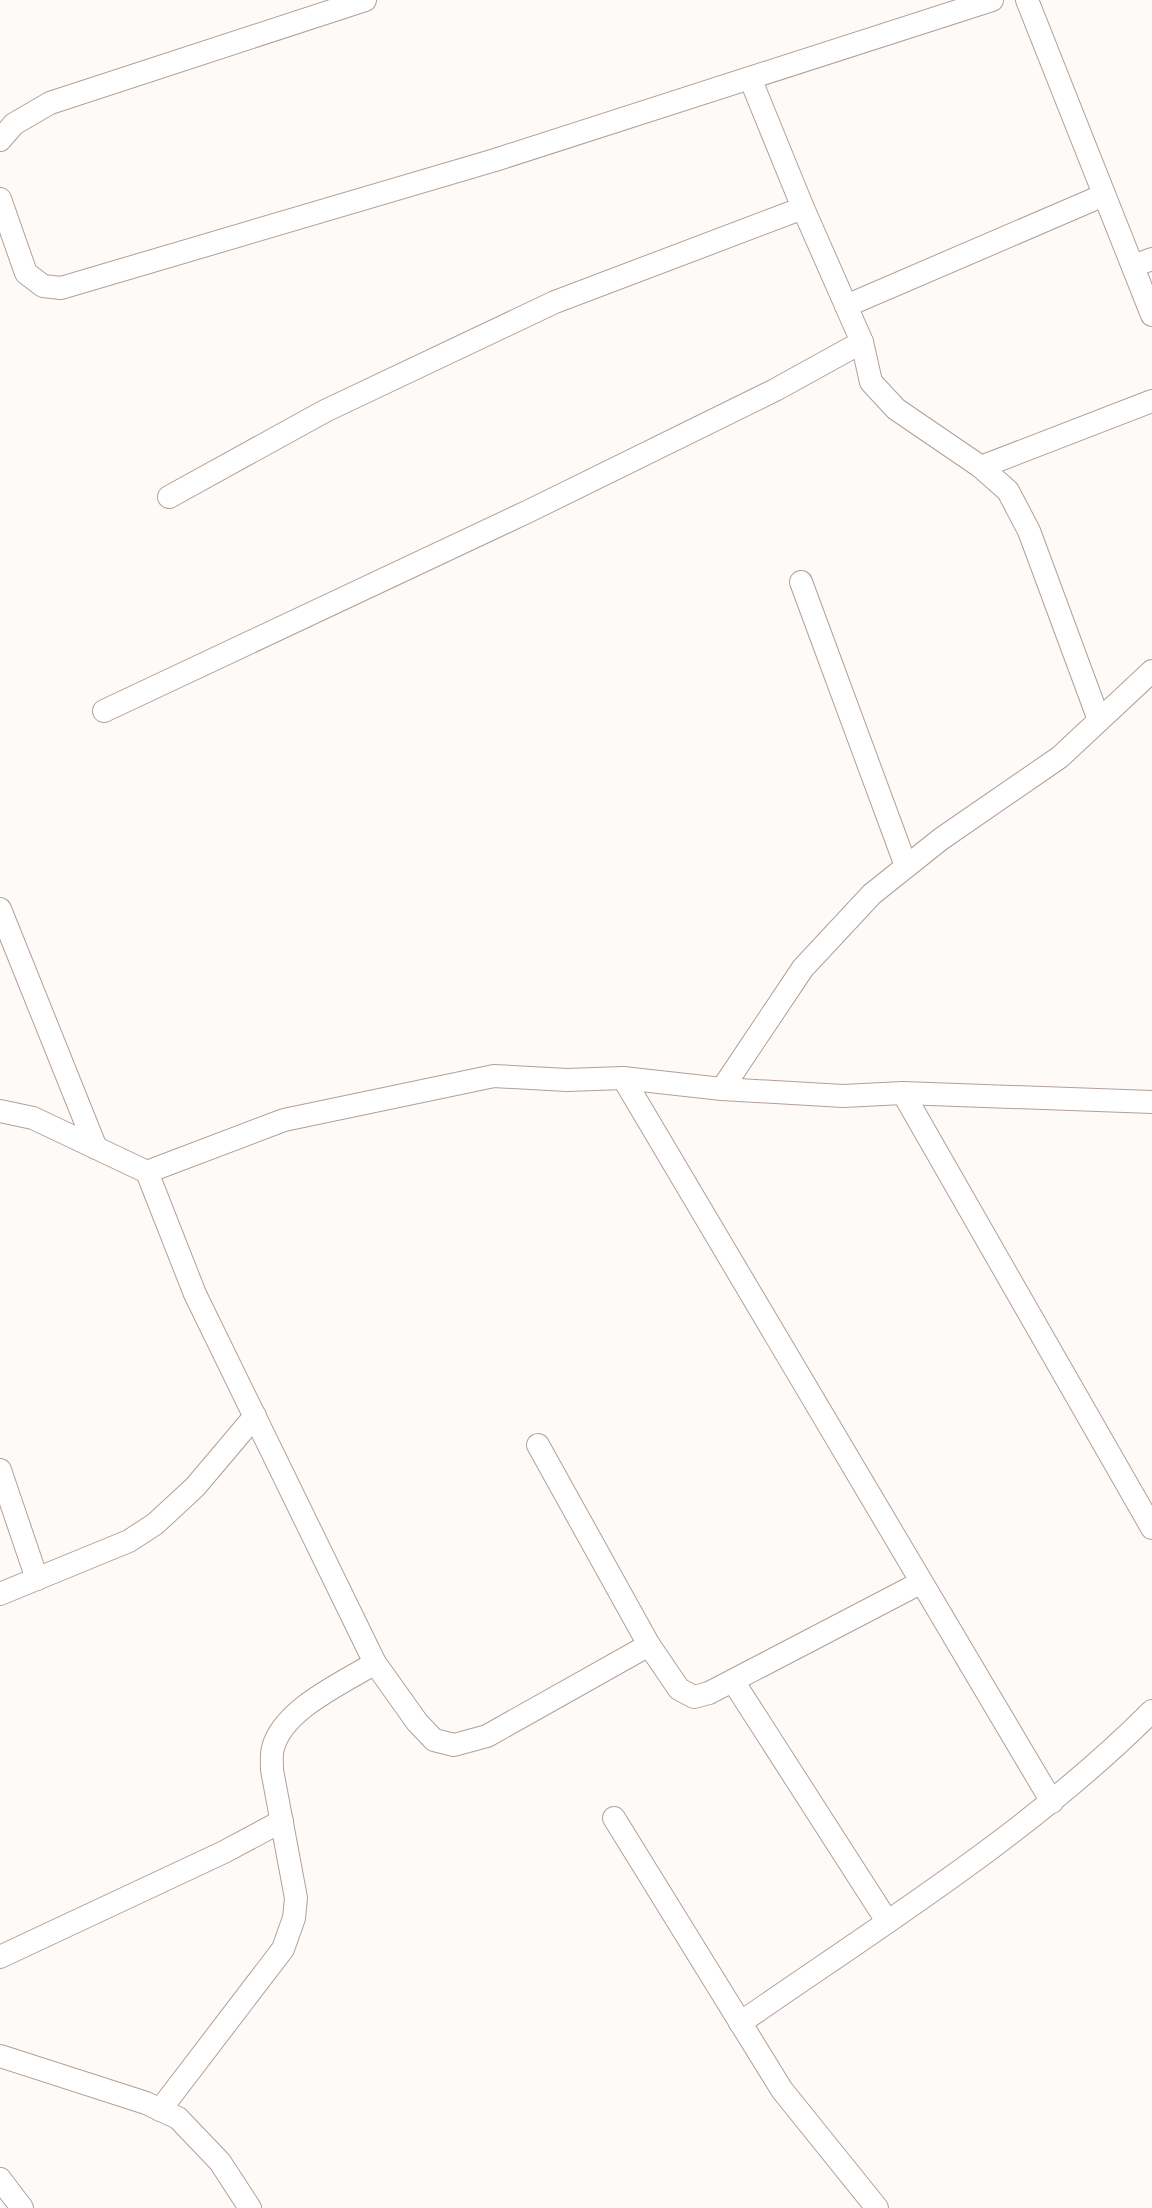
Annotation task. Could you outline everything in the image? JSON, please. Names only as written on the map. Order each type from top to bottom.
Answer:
[{"type":"street","points":[[0,140],[14,124],[50,103],[365,0]]},
{"type":"street","points":[[0,199],[26,273],[43,286],[61,288],[495,160],[992,0]]},
{"type":"street","points":[[1027,0],[1104,195],[1142,262],[1152,315]]},
{"type":"street","points":[[750,78],[803,208],[862,342],[871,382],[896,409],[981,466],[1008,491],[1029,531],[1099,720]]},
{"type":"street","points":[[846,306],[1104,195]]},
{"type":"street","points":[[169,497],[325,411],[555,302],[803,208]]},
{"type":"street","points":[[104,711],[536,507],[775,390],[862,342]]},
{"type":"street","points":[[981,466],[1152,401]]},
{"type":"street","points":[[801,582],[906,866]]},
{"type":"street","points":[[722,1089],[803,968],[872,894],[941,839],[1060,757],[1152,670]]},
{"type":"street","points":[[0,909],[96,1148]]},
{"type":"street","points":[[147,1172],[284,1120],[428,1088],[494,1076],[567,1080],[623,1078],[722,1089],[843,1096],[903,1093],[1152,1102]]},
{"type":"street","points":[[623,1078],[920,1583],[1052,1802]]},
{"type":"street","points":[[903,1093],[1152,1528]]},
{"type":"street","points":[[0,1111],[32,1118],[147,1172],[195,1294],[375,1663],[417,1722],[434,1740],[454,1745],[487,1736],[649,1645]]},
{"type":"street","points":[[0,1594],[129,1541],[155,1524],[195,1487],[255,1416]]},
{"type":"street","points":[[538,1445],[649,1645],[678,1689],[694,1697],[709,1693],[920,1583]]},
{"type":"street","points":[[0,1470],[37,1579]]},
{"type":"street","points":[[160,2110],[283,1949],[294,1918],[296,1898],[272,1770],[272,1749],[279,1733],[301,1708],[375,1663]]},
{"type":"street","points":[[733,1680],[887,1921]]},
{"type":"street","points":[[740,2023],[887,1921],[1052,1802],[1152,1711]]},
{"type":"street","points":[[614,1818],[782,2090],[877,2208]]},
{"type":"street","points":[[0,1957],[224,1852],[282,1821]]},
{"type":"street","points":[[0,2056],[146,2104],[178,2118],[220,2162],[250,2208]]},
{"type":"street","points":[[0,2178],[22,2208]]}]
